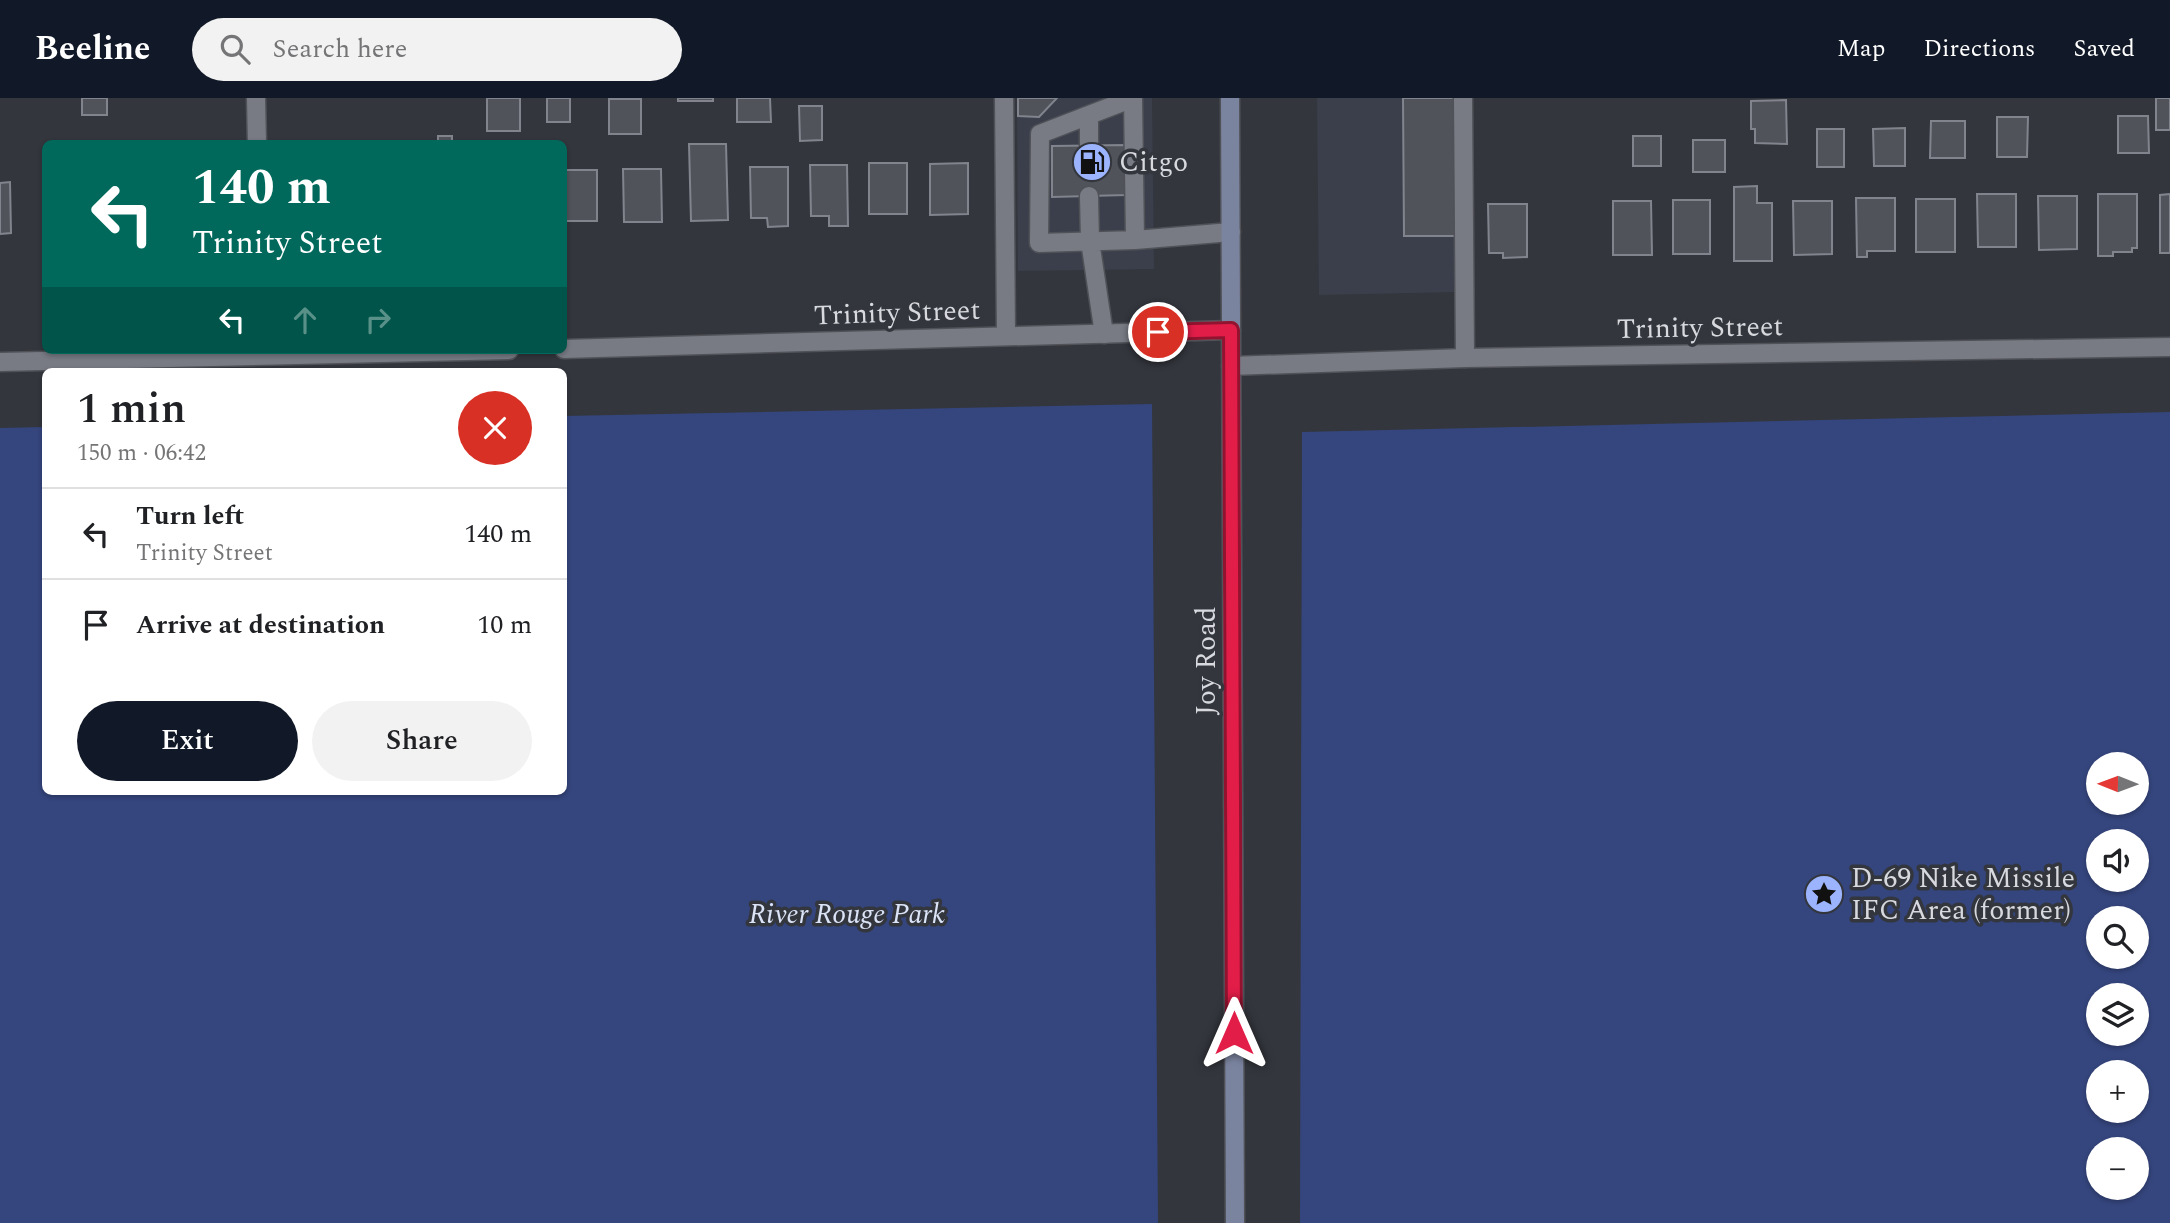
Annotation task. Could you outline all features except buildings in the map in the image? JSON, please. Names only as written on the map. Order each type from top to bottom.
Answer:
[{"type":"main road","name":"Joy Road","points":[[1230,98],[1235,1223]]},
{"type":"street","points":[[256,98],[257,140]]},
{"type":"street","points":[[1004,98],[1006,336]]},
{"type":"street","points":[[1135,240],[1133,98],[1040,134],[1040,243],[1135,240],[1231,232]]},
{"type":"street","points":[[1463,98],[1465,358]]},
{"type":"street","points":[[1089,115],[1089,146]]},
{"type":"street","points":[[1089,196],[1090,241],[1104,334]]},
{"type":"street","name":"Trinity Street","points":[[567,348],[1231,330]]},
{"type":"street","name":"Trinity Street","points":[[1231,366],[1465,358],[2170,347]]},
{"type":"street","points":[[0,362],[258,354]]},
{"type":"shaded area","points":[[1017,98],[1152,98],[1154,269],[1018,271]]},
{"type":"shaded area","points":[[1317,98],[1452,98],[1455,292],[1319,295]]},
{"type":"green space","name":"River Rouge Park","points":[[1152,404],[1158,1223],[0,1223],[0,428],[42,427],[42,795],[567,795],[567,416]]},
{"type":"green space","points":[[2170,412],[2170,1223],[1300,1223],[1302,432]]},
{"type":"place","name":"Citgo","points":[[1092,162]]},
{"type":"place","name":"D-69 Nike Missile IFC Area (former)","points":[[1824,894]]},
{"type":"route","points":[[1158,332],[1231,330],[1234,1033]]}]
